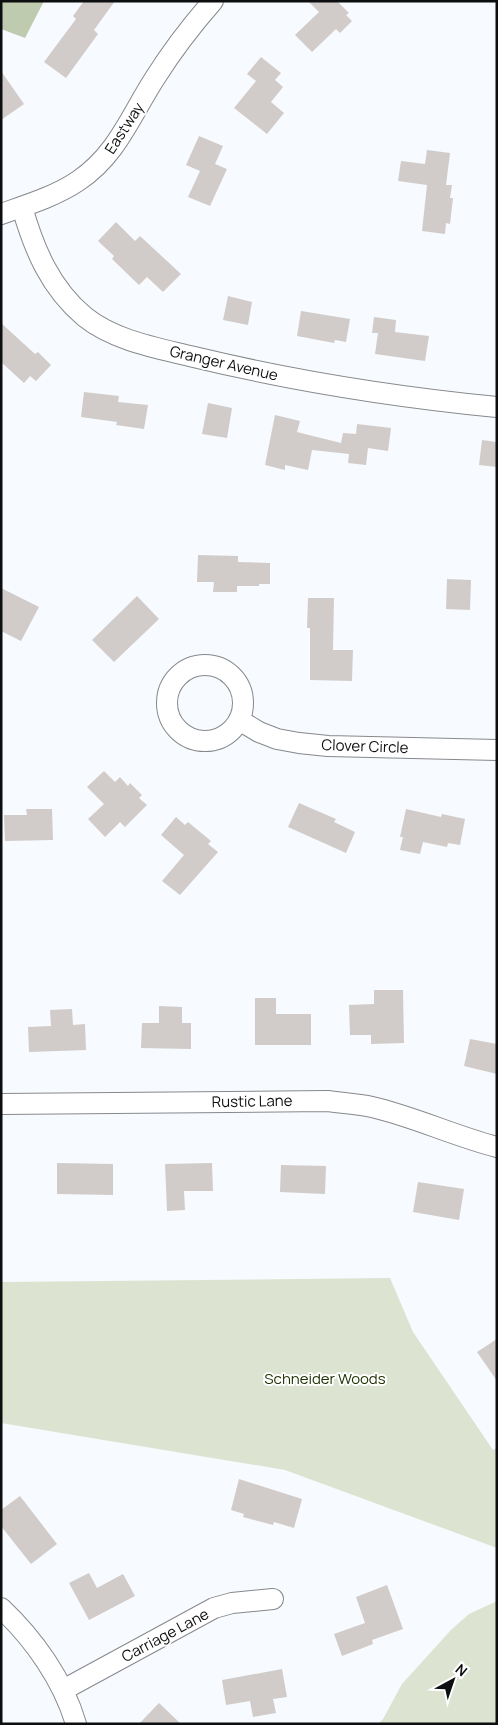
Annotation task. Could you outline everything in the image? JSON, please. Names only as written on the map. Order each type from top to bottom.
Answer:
[{"type":"street","name":"Eastway","points":[[1,214],[67,188],[109,154],[134,117],[154,79],[176,47],[213,1]]},
{"type":"street","name":"Granger Avenue","points":[[22,207],[30,237],[58,289],[85,317],[100,327],[118,335],[148,346],[327,386],[418,399],[497,407]]},
{"type":"street","name":"Clover Circle","points":[[239,720],[277,740],[299,743],[328,746],[497,750]]},
{"type":"street","name":"Rustic Lane","points":[[1,1104],[327,1101],[372,1107],[497,1147]]},
{"type":"street","name":"Carriage Lane","points":[[62,1690],[214,1608],[232,1603],[273,1599]]},
{"type":"street","points":[[1,1608],[21,1628],[35,1646],[62,1690],[76,1724]]},
{"type":"green space","points":[[1,1],[44,1],[25,38],[1,29]]},
{"type":"green space","name":"Schneider Woods","points":[[390,1278],[413,1332],[493,1450],[497,1448],[497,1548],[285,1470],[1,1423],[1,1282]]},
{"type":"green space","points":[[497,1601],[497,1724],[378,1724],[383,1719],[402,1684],[451,1630],[469,1614]]},
{"type":"building","points":[[84,1],[115,1],[94,30],[98,34],[66,78],[44,62],[76,19],[73,16]]},
{"type":"building","points":[[308,1],[337,1],[349,13],[346,15],[352,21],[340,33],[336,29],[312,52],[295,35],[319,12]]},
{"type":"building","points":[[261,57],[281,73],[275,80],[283,87],[271,102],[284,113],[267,134],[234,108],[256,81],[247,74]]},
{"type":"building","points":[[1,71],[24,104],[1,120]]},
{"type":"building","points":[[199,136],[223,146],[215,164],[227,169],[210,206],[188,197],[200,171],[186,165]]},
{"type":"building","points":[[427,150],[450,153],[446,185],[452,185],[450,198],[453,198],[450,224],[446,223],[445,234],[422,231],[427,185],[398,181],[401,161],[425,164]]},
{"type":"building","points":[[116,222],[135,241],[140,236],[181,274],[163,292],[147,277],[139,285],[112,259],[114,256],[98,241]]},
{"type":"building","points":[[228,296],[252,302],[248,325],[223,320]]},
{"type":"building","points":[[301,311],[350,319],[346,342],[335,340],[334,343],[297,336]]},
{"type":"building","points":[[374,317],[396,320],[395,332],[429,336],[425,361],[375,354],[378,333],[372,333]]},
{"type":"building","points":[[1,323],[35,354],[38,352],[51,365],[36,381],[30,376],[24,383],[1,362]]},
{"type":"building","points":[[84,392],[119,396],[118,402],[148,405],[144,429],[116,425],[117,422],[81,417]]},
{"type":"building","points":[[208,403],[232,408],[227,438],[202,434]]},
{"type":"building","points":[[275,415],[300,421],[297,432],[341,443],[343,433],[356,434],[357,424],[391,428],[388,451],[368,448],[366,465],[348,463],[349,454],[312,450],[308,470],[285,465],[285,470],[265,465]]},
{"type":"building","points":[[482,440],[497,442],[497,467],[479,465]]},
{"type":"building","points":[[198,555],[238,556],[238,562],[270,563],[270,584],[237,586],[237,592],[213,592],[214,582],[197,582]]},
{"type":"building","points":[[447,579],[471,580],[470,610],[446,609]]},
{"type":"building","points":[[1,588],[39,607],[21,641],[1,631]]},
{"type":"building","points":[[137,596],[159,619],[114,662],[92,640]]},
{"type":"building","points":[[308,598],[334,598],[333,650],[353,650],[352,681],[310,680],[310,628],[307,628]]},
{"type":"building","points":[[104,771],[115,782],[120,777],[128,786],[130,783],[142,795],[139,798],[147,805],[125,827],[120,822],[105,837],[88,819],[104,804],[87,787]]},
{"type":"building","points":[[299,803],[336,819],[334,822],[355,832],[346,853],[288,827]]},
{"type":"building","points":[[26,809],[52,809],[53,840],[5,841],[4,815],[27,815]]},
{"type":"building","points":[[406,809],[441,817],[442,814],[465,819],[460,845],[448,843],[447,847],[423,842],[420,854],[400,850],[403,837],[400,837]]},
{"type":"building","points":[[176,817],[185,825],[188,822],[211,841],[208,844],[218,852],[180,895],[162,881],[184,855],[161,835]]},
{"type":"building","points":[[374,990],[403,990],[404,1043],[371,1044],[371,1035],[350,1035],[349,1005],[374,1004]]},
{"type":"building","points":[[255,998],[276,998],[276,1014],[311,1014],[311,1045],[255,1045]]},
{"type":"building","points":[[159,1006],[182,1007],[182,1023],[191,1023],[191,1049],[141,1048],[142,1023],[159,1023]]},
{"type":"building","points":[[72,1009],[73,1025],[85,1024],[86,1050],[29,1052],[28,1027],[51,1026],[50,1010]]},
{"type":"building","points":[[470,1039],[497,1044],[497,1074],[464,1066]]},
{"type":"building","points":[[57,1163],[113,1164],[113,1195],[57,1194]]},
{"type":"building","points":[[212,1163],[213,1191],[184,1191],[185,1210],[167,1211],[165,1164]]},
{"type":"building","points":[[281,1165],[326,1166],[325,1194],[280,1192]]},
{"type":"building","points":[[418,1182],[464,1189],[459,1220],[413,1212]]},
{"type":"building","points":[[497,1339],[497,1381],[477,1352]]},
{"type":"building","points":[[239,1479],[302,1499],[294,1528],[274,1522],[273,1525],[243,1517],[244,1514],[231,1510]]},
{"type":"building","points":[[20,1496],[57,1544],[31,1564],[1,1526],[1,1510]]},
{"type":"building","points":[[89,1573],[97,1588],[123,1574],[135,1596],[89,1620],[69,1583]]},
{"type":"building","points":[[387,1585],[403,1629],[372,1640],[373,1644],[342,1656],[334,1634],[365,1623],[356,1597]]},
{"type":"building","points":[[282,1669],[287,1697],[273,1699],[276,1713],[253,1717],[250,1701],[226,1705],[222,1680]]},
{"type":"building","points":[[159,1703],[181,1724],[139,1724]]}]
